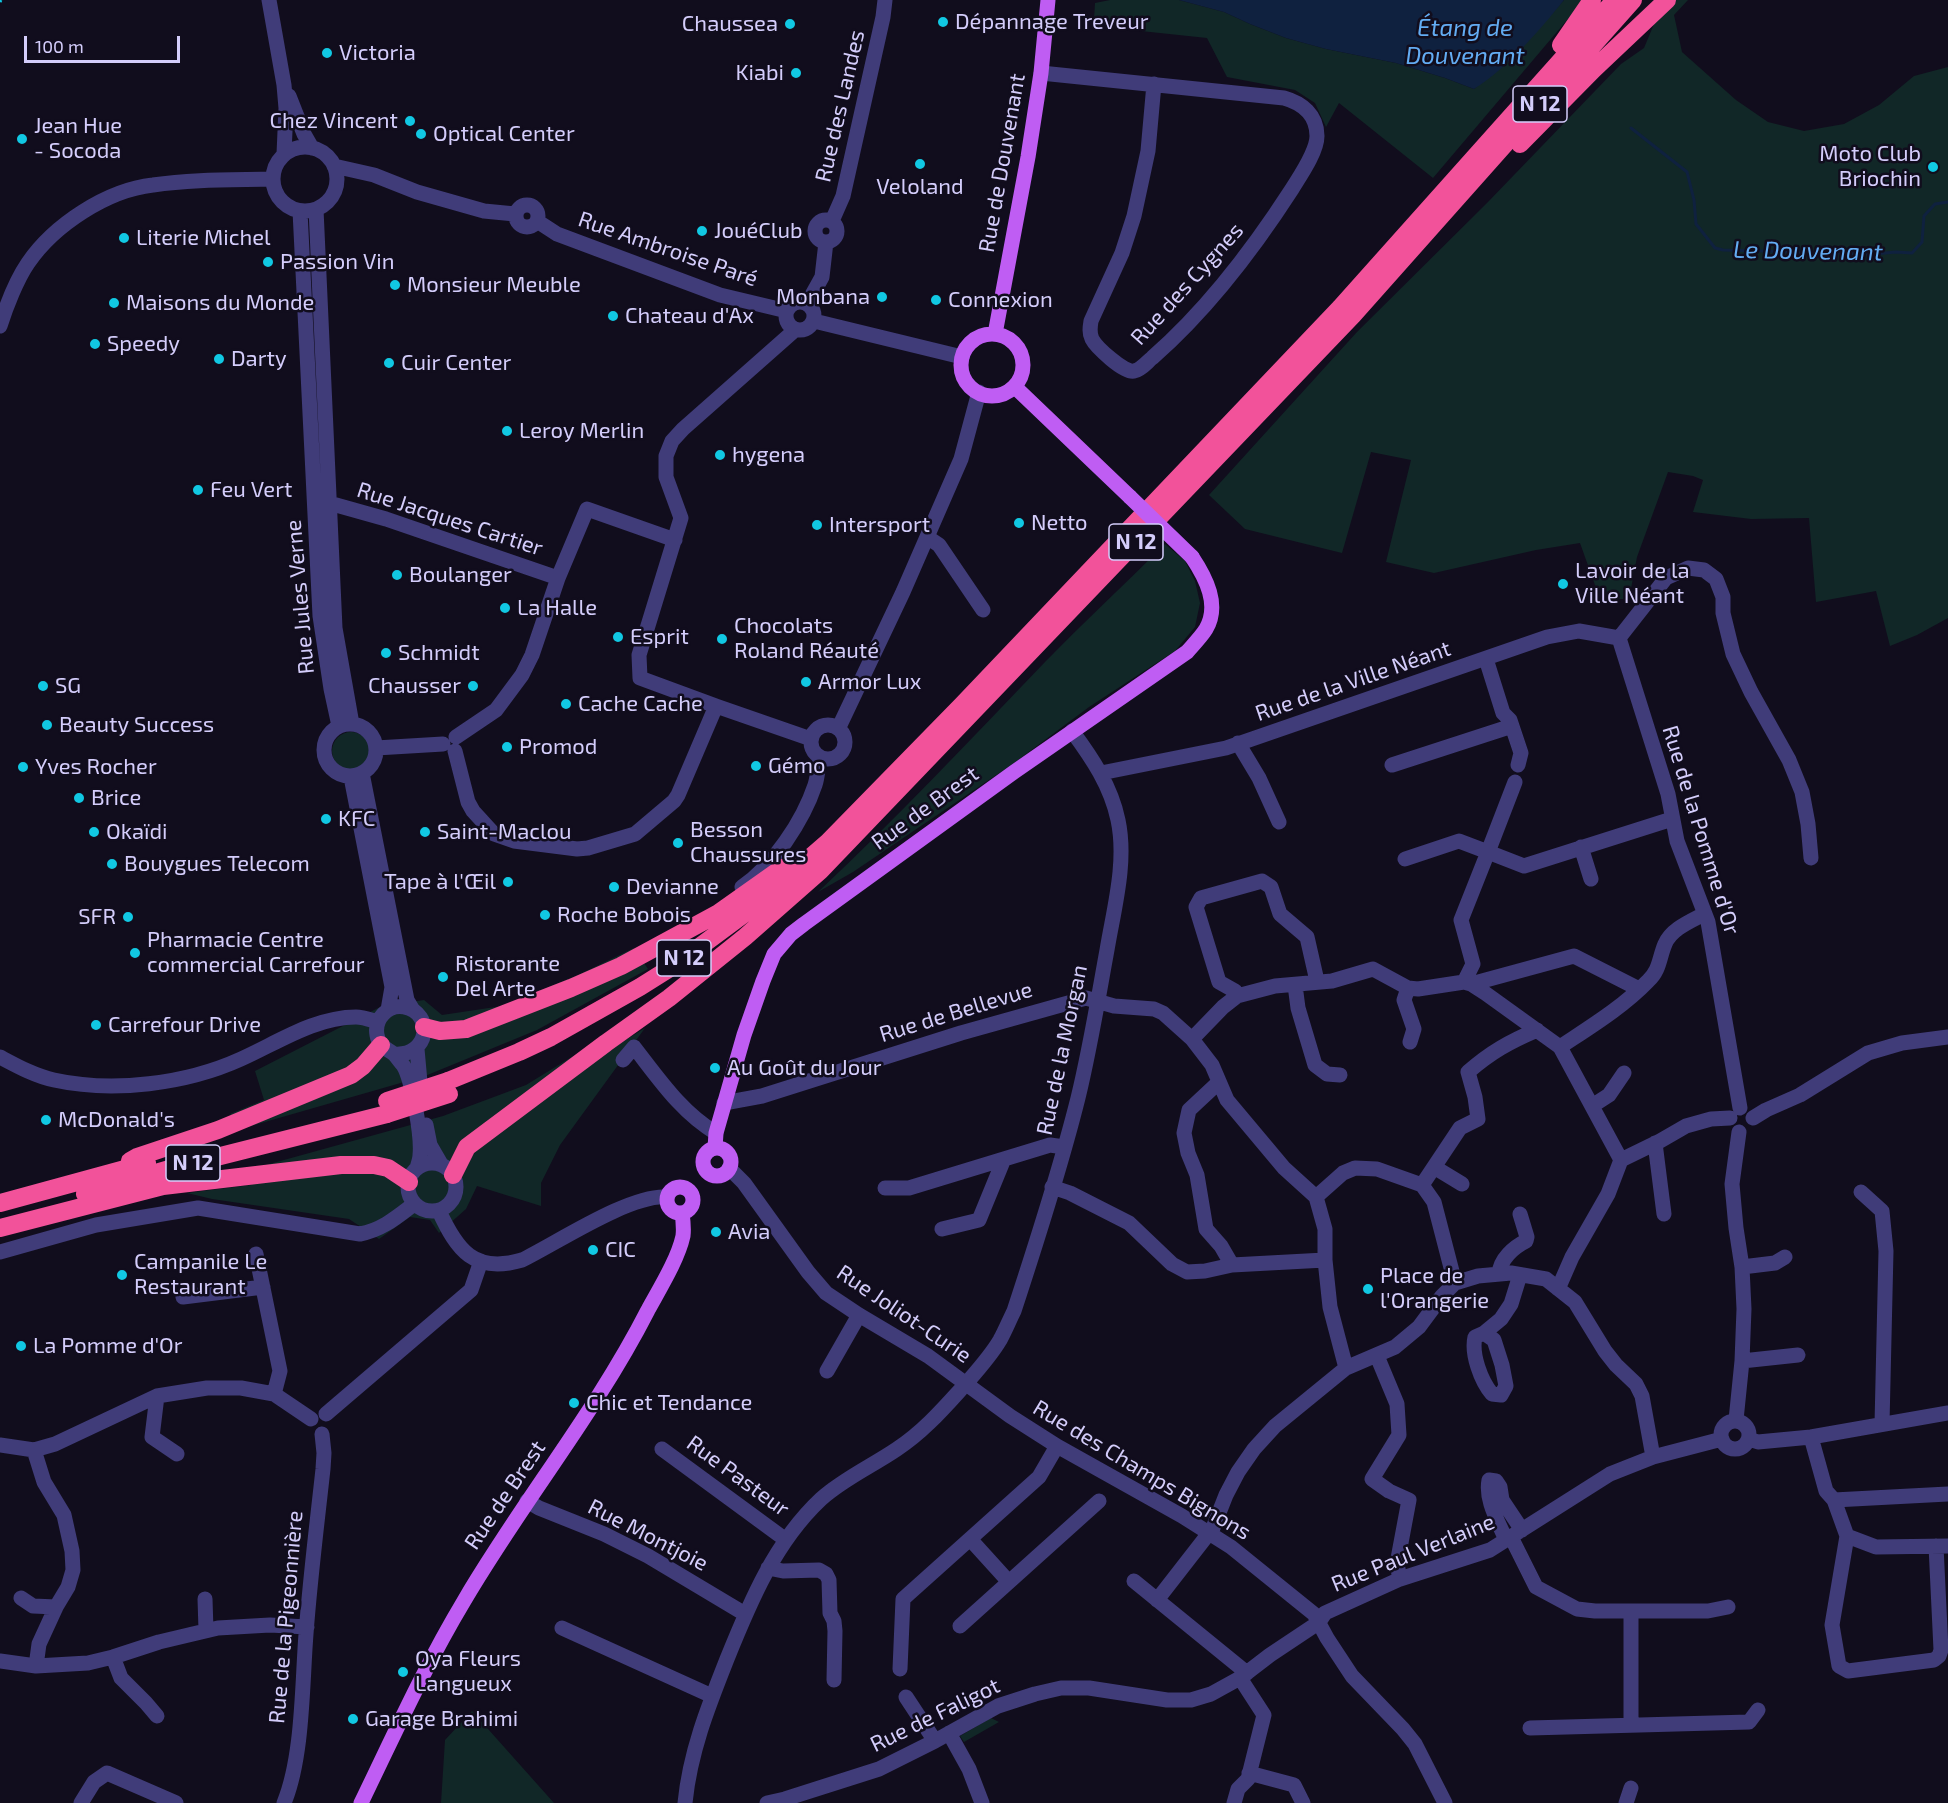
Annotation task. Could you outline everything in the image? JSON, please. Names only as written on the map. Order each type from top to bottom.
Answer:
[{"type":"highway","name":"N 12","points":[[1532,94],[1542,70],[1592,0]]},
{"type":"highway","name":"N 12","points":[[448,1088],[551,1037],[613,1003],[675,964],[713,938],[776,888],[828,842],[1340,308],[1615,0]]},
{"type":"highway","name":"N 12","points":[[0,1219],[387,1107],[546,1053],[624,1011],[678,976],[820,872],[1337,332],[1633,0]]},
{"type":"highway","points":[[1447,209],[1483,182],[1594,69],[1667,0]]},
{"type":"highway","points":[[424,1027],[440,1031],[466,1029],[572,988],[621,966],[717,914],[750,892],[784,867],[849,809],[886,784]]},
{"type":"highway","points":[[447,1169],[467,1147],[669,998],[745,937],[820,872]]},
{"type":"highway","points":[[113,1172],[137,1156],[218,1130],[351,1075],[388,1050]]},
{"type":"highway","name":"N 12","points":[[0,1203],[113,1172],[387,1107]]},
{"type":"highway","points":[[0,1228],[163,1186],[341,1165],[374,1165],[413,1175]]},
{"type":"main road","name":"Rue de Douvenant","points":[[995,334],[1028,157],[1041,73],[1048,0]]},
{"type":"main road","points":[[995,334],[1011,340],[1021,353],[1023,370],[1015,387],[998,395],[988,395],[970,386],[964,378],[962,357],[965,349],[978,337],[995,334]]},
{"type":"main road","name":"Rue de Brest","points":[[708,1172],[704,1164],[704,1156],[716,1140],[724,1103],[763,981],[774,954],[790,934],[1072,731],[1187,652],[1207,628],[1212,610],[1210,592],[1204,575],[1192,557],[1015,387]]},
{"type":"main road","points":[[688,1190],[708,1172],[720,1175],[729,1168],[731,1160],[716,1140]]},
{"type":"main road","points":[[674,1188],[688,1190],[693,1197],[692,1206],[682,1213],[670,1209],[667,1197],[674,1188]]},
{"type":"main road","name":"Rue de Brest","points":[[361,1803],[439,1645],[495,1550],[623,1357],[662,1283],[681,1240],[682,1213]]},
{"type":"street","points":[[269,0],[285,85],[284,154]]},
{"type":"street","name":"Rue des Landes","points":[[807,304],[822,277],[826,242],[817,237],[816,226],[824,219],[832,220],[843,196],[885,0]]},
{"type":"street","name":"Rue des Cygnes","points":[[1041,73],[1154,84],[1284,98],[1307,109],[1316,125],[1316,145],[1302,173],[1261,237],[1172,340],[1136,371],[1128,372],[1093,340],[1090,331],[1091,321],[1122,253],[1134,216],[1148,151],[1154,84]]},
{"type":"street","points":[[285,85],[304,134],[312,147]]},
{"type":"street","points":[[312,147],[321,151],[334,166],[337,174],[335,189],[330,199],[316,209],[300,211],[287,206],[276,195],[274,170],[284,154],[293,149],[312,147]]},
{"type":"street","points":[[334,166],[374,175]]},
{"type":"street","points":[[335,189],[351,181],[374,175]]},
{"type":"street","name":"Rue Ambroise Paré","points":[[374,175],[417,192],[484,211],[515,214],[517,222],[523,227],[531,226],[537,221],[557,234],[720,295],[787,311]]},
{"type":"street","points":[[0,326],[27,264],[52,235],[80,214],[109,197],[151,185],[206,180],[273,179]]},
{"type":"street","name":"Rue Jules Verne","points":[[316,209],[336,643],[346,725]]},
{"type":"street","name":"Rue Jules Verne","points":[[300,211],[320,616],[331,688],[346,725]]},
{"type":"street","points":[[797,302],[807,304],[814,311],[814,321],[804,330],[791,328],[786,320],[789,307],[797,302]]},
{"type":"street","points":[[814,321],[962,357]]},
{"type":"street","points":[[795,330],[672,441],[666,456],[666,477],[681,518],[639,655],[640,678],[811,739]]},
{"type":"street","points":[[839,728],[903,592],[961,459],[979,392]]},
{"type":"street","name":"Rue Jacques Cartier","points":[[329,503],[386,519],[558,578]]},
{"type":"street","points":[[376,748],[451,744],[496,711],[522,675],[537,641],[558,578],[587,509],[675,540]]},
{"type":"street","points":[[927,537],[939,545],[983,610]]},
{"type":"street","points":[[1620,642],[1666,578],[1688,568],[1704,570],[1716,579],[1723,597],[1723,613],[1733,654],[1751,692],[1789,760],[1802,792],[1811,858]]},
{"type":"street","name":"Rue de la Ville Néant","points":[[1101,773],[1226,748],[1547,638],[1559,635],[1585,643],[1620,642]]},
{"type":"street","name":"Rue de la Pomme d'Or","points":[[1620,642],[1668,794],[1677,841],[1708,922],[1722,1006],[1735,1113]]},
{"type":"street","points":[[1486,659],[1503,714],[1510,720],[1521,753],[1518,765]]},
{"type":"street","points":[[451,744],[468,802],[494,834],[514,841],[577,849],[588,848],[635,834],[674,801],[716,706]]},
{"type":"street","points":[[828,724],[839,728],[846,739],[844,749],[834,758],[820,757],[814,751],[811,739],[817,728],[828,724]]},
{"type":"street","points":[[346,725],[365,729],[376,748],[373,762],[357,775],[338,774],[332,770],[325,758],[324,744],[327,737],[346,725]]},
{"type":"street","points":[[1392,765],[1512,726]]},
{"type":"street","name":"Rue de la Morgan","points":[[685,1803],[695,1746],[712,1696],[745,1614],[768,1568],[786,1540],[801,1519],[822,1498],[919,1433],[971,1378],[999,1342],[1014,1311],[1078,1097],[1115,904],[1120,846],[1118,820],[1101,773],[1072,731]]},
{"type":"street","points":[[1238,743],[1259,778],[1280,822]]},
{"type":"street","points":[[663,943],[751,881],[777,852],[806,809],[816,782],[820,757]]},
{"type":"street","points":[[357,775],[406,1000],[412,1010]]},
{"type":"street","points":[[357,775],[392,987],[377,1038],[404,1067],[409,1079],[420,1145],[420,1156],[413,1175],[410,1197],[414,1204],[426,1211],[439,1211],[446,1208],[457,1189],[447,1169],[430,1145],[418,1079],[417,1048]]},
{"type":"street","points":[[1468,983],[1473,964],[1461,920],[1515,782]]},
{"type":"street","points":[[1405,859],[1459,841],[1524,866],[1672,819]]},
{"type":"street","points":[[1581,847],[1591,879]]},
{"type":"street","points":[[1237,996],[1235,991],[1219,982],[1196,907],[1201,898],[1262,882],[1271,887],[1280,914],[1307,936],[1317,981]]},
{"type":"street","points":[[1560,1047],[1603,1018],[1639,989],[1657,971],[1665,942],[1673,932],[1704,914]]},
{"type":"street","points":[[1192,1039],[1222,1007],[1237,996],[1275,986],[1332,981],[1373,969],[1408,988],[1418,989],[1468,983],[1574,956],[1639,989]]},
{"type":"street","points":[[1468,983],[1560,1047],[1621,1160]]},
{"type":"street","points":[[1295,985],[1298,1008],[1315,1065],[1327,1074],[1340,1075]]},
{"type":"street","points":[[1408,988],[1404,1000],[1414,1029],[1410,1042]]},
{"type":"street","name":"Rue de Bellevue","points":[[724,1103],[762,1096],[961,1033],[1086,998],[1114,1006],[1154,1009],[1163,1013],[1192,1039],[1212,1065],[1227,1100],[1255,1135],[1284,1168],[1316,1197]]},
{"type":"street","points":[[0,1057],[52,1080],[89,1085],[132,1086],[184,1078],[239,1060],[328,1020],[383,1016],[400,1006],[418,1014],[424,1027],[422,1042],[417,1048],[410,1053],[388,1050]]},
{"type":"street","points":[[1422,1185],[1460,1128],[1478,1119],[1468,1072],[1490,1053],[1537,1030]]},
{"type":"street","points":[[1753,1118],[1800,1095],[1868,1053],[1902,1043],[1948,1037]]},
{"type":"street","points":[[623,1060],[634,1047],[676,1101],[716,1140]]},
{"type":"street","points":[[1592,1106],[1609,1095],[1624,1073]]},
{"type":"street","points":[[1219,1082],[1189,1110],[1184,1133],[1188,1153],[1197,1175],[1206,1229],[1221,1246],[1232,1266]]},
{"type":"street","points":[[1558,1289],[1572,1257],[1608,1194],[1621,1160],[1686,1126],[1735,1113],[1749,1111],[1754,1122],[1750,1129],[1739,1132],[1732,1128],[1735,1113]]},
{"type":"street","points":[[1736,1420],[1744,1309],[1743,1267],[1736,1228],[1732,1184],[1739,1132]]},
{"type":"street","points":[[1655,1143],[1664,1214]]},
{"type":"street","points":[[885,1188],[909,1188],[1050,1145],[1064,1147]]},
{"type":"street","points":[[942,1228],[979,1220],[1004,1159]]},
{"type":"street","points":[[413,1175],[424,1164],[433,1163],[447,1169]]},
{"type":"street","points":[[1434,1167],[1462,1184]]},
{"type":"street","name":"Rue Joliot-Curie","points":[[729,1168],[744,1183],[826,1293],[928,1356],[971,1378]]},
{"type":"street","points":[[1346,1368],[1330,1307],[1325,1229],[1316,1197],[1343,1173],[1355,1168],[1377,1169],[1422,1185],[1434,1202],[1455,1283]]},
{"type":"street","points":[[1052,1187],[1070,1193],[1129,1223],[1172,1264],[1187,1272],[1232,1266],[1326,1260]]},
{"type":"street","points":[[1861,1192],[1882,1210],[1886,1251],[1882,1424]]},
{"type":"street","points":[[439,1211],[447,1229],[463,1252],[481,1261],[512,1263],[618,1210],[653,1197],[667,1197]]},
{"type":"street","points":[[0,1252],[96,1225],[198,1208],[360,1234],[374,1232],[414,1204]]},
{"type":"street","points":[[1499,1274],[1500,1266],[1516,1246],[1526,1241],[1527,1237],[1520,1215]]},
{"type":"street","points":[[256,1254],[280,1371],[274,1394]]},
{"type":"street","points":[[1743,1267],[1775,1263],[1785,1257]]},
{"type":"street","points":[[310,1419],[315,1414],[326,1414],[471,1290],[481,1261]]},
{"type":"street","points":[[1157,1600],[1213,1527],[1238,1472],[1254,1449],[1275,1426],[1346,1368],[1395,1347],[1419,1327],[1442,1296],[1455,1283],[1478,1276],[1510,1273],[1546,1279],[1575,1302],[1605,1351],[1636,1384],[1642,1396],[1653,1457]]},
{"type":"street","points":[[1519,1398],[1503,1393],[1501,1395],[1492,1394],[1487,1388],[1473,1345],[1475,1337],[1484,1333],[1501,1319],[1511,1304],[1520,1275]]},
{"type":"street","points":[[183,1297],[263,1287]]},
{"type":"street","points":[[827,1371],[859,1315]]},
{"type":"street","points":[[1484,1333],[1494,1340],[1502,1365],[1506,1386],[1503,1393]]},
{"type":"street","points":[[1742,1361],[1798,1355]]},
{"type":"street","points":[[1377,1356],[1397,1404],[1399,1435],[1372,1479],[1389,1491],[1409,1500],[1398,1564],[1400,1579]]},
{"type":"street","name":"Rue des Champs Bignons","points":[[971,1378],[1010,1416],[1057,1446],[1208,1532],[1280,1584],[1314,1614],[1352,1676],[1404,1729],[1445,1803]]},
{"type":"street","points":[[0,1444],[34,1450],[55,1444],[157,1396],[207,1388],[242,1388],[274,1394],[310,1419],[311,1428],[316,1433],[322,1434],[328,1431],[331,1425],[326,1414]]},
{"type":"street","points":[[157,1396],[152,1437],[177,1454]]},
{"type":"street","points":[[1749,1439],[1758,1442],[1811,1437],[1948,1413]]},
{"type":"street","points":[[1736,1420],[1747,1426],[1750,1435],[1744,1446],[1735,1449],[1727,1446],[1722,1439],[1722,1430],[1727,1423],[1736,1420]]},
{"type":"street","name":"Rue de la Pigeonnière","points":[[284,1803],[293,1775],[297,1743],[323,1469],[322,1434]]},
{"type":"street","points":[[1811,1437],[1826,1491],[1834,1500],[1847,1536],[1832,1625],[1839,1666],[1848,1671],[1934,1660],[1939,1656],[1941,1650],[1942,1546],[1876,1547],[1847,1536]]},
{"type":"street","name":"Rue Paul Verlaine","points":[[1319,1622],[1325,1613],[1400,1579],[1490,1550],[1610,1474],[1653,1457],[1722,1439]]},
{"type":"street","points":[[900,1669],[903,1599],[1038,1477],[1057,1446]]},
{"type":"street","name":"Rue Pasteur","points":[[662,1449],[786,1540]]},
{"type":"street","points":[[34,1450],[44,1482],[64,1515],[74,1570],[68,1587],[39,1644],[36,1666]]},
{"type":"street","points":[[1834,1500],[1948,1494]]},
{"type":"street","name":"Rue Montjoie","points":[[527,1501],[604,1534],[648,1556],[745,1614]]},
{"type":"street","points":[[960,1626],[1099,1501]]},
{"type":"street","points":[[1513,1536],[1536,1587],[1577,1609],[1708,1611],[1728,1607]]},
{"type":"street","points":[[970,1539],[1009,1582]]},
{"type":"street","points":[[768,1568],[783,1571],[819,1570],[826,1574],[829,1580],[830,1613],[835,1630],[834,1680]]},
{"type":"street","points":[[1134,1581],[1244,1676],[1264,1715],[1248,1779],[1238,1789],[1234,1803]]},
{"type":"street","points":[[21,1598],[33,1606],[56,1607]]},
{"type":"street","points":[[205,1599],[206,1630]]},
{"type":"street","points":[[1631,1611],[1631,1724]]},
{"type":"street","name":"Rue de Faligot","points":[[767,1803],[879,1769],[998,1706],[1035,1694],[1061,1688],[1089,1688],[1167,1700],[1191,1700],[1211,1694],[1244,1676],[1270,1655],[1319,1622]]},
{"type":"street","points":[[0,1661],[36,1666],[88,1663],[206,1630],[270,1625],[307,1626]]},
{"type":"street","points":[[562,1628],[712,1696]]},
{"type":"street","points":[[113,1657],[121,1678],[157,1716]]},
{"type":"street","points":[[906,1697],[969,1769],[982,1803]]},
{"type":"street","points":[[1530,1728],[1749,1722],[1758,1710]]},
{"type":"street","points":[[81,1803],[94,1782],[107,1773],[176,1803]]},
{"type":"street","points":[[1249,1773],[1294,1785],[1303,1803]]},
{"type":"green space","points":[[1110,0],[1179,0],[1224,12],[1286,38],[1326,49],[1396,63],[1474,89],[1526,43],[1564,0],[1584,0],[1433,178],[1339,103],[1326,127],[1315,103],[1295,90],[1227,77],[1207,38],[1141,31],[1120,21],[1094,20],[1095,3]]},
{"type":"green space","points":[[1664,0],[1688,0],[1674,15],[1682,52],[1736,100],[1768,122],[1804,131],[1844,124],[1879,105],[1914,76],[1948,67],[1948,618],[1917,635],[1890,646],[1876,591],[1816,602],[1809,518],[1751,519],[1693,512],[1703,480],[1693,476],[1668,472],[1637,557],[1629,599],[1600,599],[1580,543],[1536,550],[1434,573],[1386,562],[1411,460],[1371,452],[1342,553],[1245,529],[1209,495],[1357,332],[1487,203],[1621,64],[1644,48]]},
{"type":"green space","points":[[1165,544],[1185,561],[1195,581],[1200,603],[1195,627],[1175,651],[1089,707],[1014,763],[853,872],[818,892],[905,807],[1060,647]]},
{"type":"green space","points":[[351,732],[365,737],[370,751],[365,765],[351,770],[337,765],[332,751],[337,737]]},
{"type":"green space","points":[[634,948],[648,969],[537,1030],[425,1076],[244,1128],[230,1114],[264,1100],[255,1071],[380,1007],[424,1000],[442,1015],[502,1006],[578,975]]},
{"type":"green space","points":[[645,1028],[560,1145],[541,1183],[541,1206],[477,1186],[466,1209],[439,1233],[430,1220],[410,1217],[379,1239],[349,1219],[212,1199],[187,1193],[251,1185],[255,1168],[443,1116],[526,1085],[583,1050],[591,1061]]},
{"type":"green space","points":[[472,1711],[554,1803],[441,1803],[445,1740]]},
{"type":"green space","points":[[991,1718],[999,1722],[964,1742],[960,1736]]},
{"type":"water","name":"Étang de Douvenant","points":[[1179,0],[1564,0],[1510,60],[1474,89],[1396,63],[1326,49],[1286,38],[1224,12]]},
{"type":"waterway","name":"Le Douvenant","points":[[1631,128],[1687,172],[1694,200],[1696,224],[1715,248],[1723,250],[1912,253],[1922,242],[1924,216],[1935,204],[1948,202]]},
{"type":"place","name":"Dépannage Treveur","points":[[943,22]]},
{"type":"place","name":"Chaussea","points":[[790,24]]},
{"type":"place","name":"Victoria","points":[[327,53]]},
{"type":"place","name":"Kiabi","points":[[796,73]]},
{"type":"place","name":"Chez Vincent","points":[[410,121]]},
{"type":"place","name":"Optical Center","points":[[421,134]]},
{"type":"place","name":"Jean Hue - Socoda","points":[[22,139]]},
{"type":"place","name":"Veloland","points":[[920,164]]},
{"type":"place","name":"Moto Club Briochin","points":[[1933,167]]},
{"type":"place","name":"JouéClub","points":[[702,231]]},
{"type":"place","name":"Literie Michel","points":[[124,238]]},
{"type":"place","name":"Passion Vin","points":[[268,262]]},
{"type":"place","name":"Monsieur Meuble","points":[[395,285]]},
{"type":"place","name":"Monbana","points":[[882,297]]},
{"type":"place","name":"Connexion","points":[[936,300]]},
{"type":"place","name":"Maisons du Monde","points":[[114,303]]},
{"type":"place","name":"Chateau d'Ax","points":[[613,316]]},
{"type":"place","name":"Speedy","points":[[95,344]]},
{"type":"place","name":"Darty","points":[[219,359]]},
{"type":"place","name":"Cuir Center","points":[[389,363]]},
{"type":"place","name":"Leroy Merlin","points":[[507,431]]},
{"type":"place","name":"hygena","points":[[720,455]]},
{"type":"place","name":"Feu Vert","points":[[198,490]]},
{"type":"place","name":"Netto","points":[[1019,523]]},
{"type":"place","name":"Intersport","points":[[817,525]]},
{"type":"place","name":"Boulanger","points":[[397,575]]},
{"type":"place","name":"Lavoir de la Ville Néant","points":[[1563,584]]},
{"type":"place","name":"La Halle","points":[[505,608]]},
{"type":"place","name":"Esprit","points":[[618,637]]},
{"type":"place","name":"Chocolats Roland Réauté","points":[[722,639]]},
{"type":"place","name":"Schmidt","points":[[386,653]]},
{"type":"place","name":"Armor Lux","points":[[806,682]]},
{"type":"place","name":"SG","points":[[43,686]]},
{"type":"place","name":"Chausser","points":[[473,686]]},
{"type":"place","name":"Cache Cache","points":[[566,704]]},
{"type":"place","name":"Beauty Success","points":[[47,725]]},
{"type":"place","name":"Promod","points":[[507,747]]},
{"type":"place","name":"Gémo","points":[[756,766]]},
{"type":"place","name":"Yves Rocher","points":[[23,767]]},
{"type":"place","name":"Brice","points":[[79,798]]},
{"type":"place","name":"KFC","points":[[326,819]]},
{"type":"place","name":"Okaïdi","points":[[94,832]]},
{"type":"place","name":"Saint-Maclou","points":[[425,832]]},
{"type":"place","name":"Besson Chaussures","points":[[678,843]]},
{"type":"place","name":"Bouygues Telecom","points":[[112,864]]},
{"type":"place","name":"Tape à l'Œil","points":[[508,882]]},
{"type":"place","name":"Devianne","points":[[614,887]]},
{"type":"place","name":"Roche Bobois","points":[[545,915]]},
{"type":"place","name":"SFR","points":[[128,917]]},
{"type":"place","name":"Pharmacie Centre commercial Carrefour","points":[[135,953]]},
{"type":"place","name":"Ristorante Del Arte","points":[[443,977]]},
{"type":"place","name":"Carrefour Drive","points":[[96,1025]]},
{"type":"place","name":"Au Goût du Jour","points":[[715,1068]]},
{"type":"place","name":"McDonald's","points":[[46,1120]]},
{"type":"place","name":"Avia","points":[[716,1232]]},
{"type":"place","name":"CIC","points":[[593,1250]]},
{"type":"place","name":"Campanile Le Restaurant","points":[[122,1275]]},
{"type":"place","name":"Place de l'Orangerie","points":[[1368,1289]]},
{"type":"place","name":"La Pomme d'Or","points":[[21,1346]]},
{"type":"place","name":"Chic et Tendance","points":[[574,1403]]},
{"type":"place","name":"Oya Fleurs Langueux","points":[[403,1672]]},
{"type":"place","name":"Garage Brahimi","points":[[353,1719]]}]
